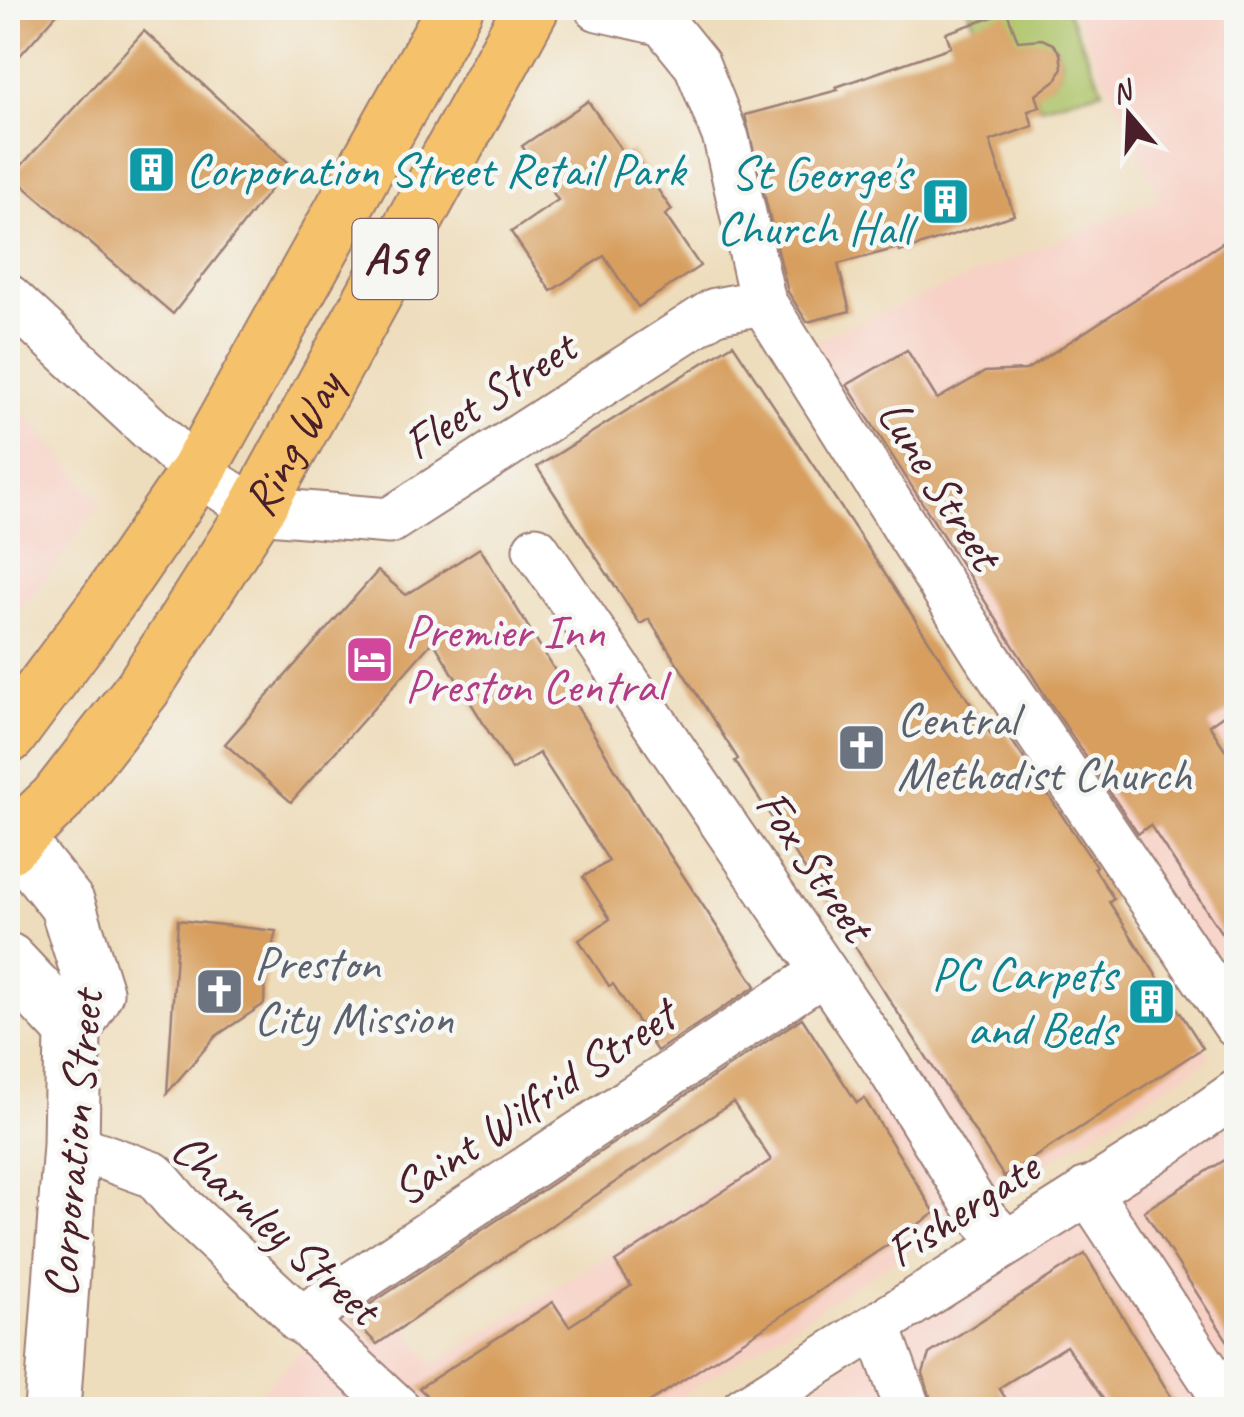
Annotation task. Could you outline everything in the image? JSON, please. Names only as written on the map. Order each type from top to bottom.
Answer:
[{"type":"highway","name":"Ring Way","points":[[8,736],[197,472],[455,8]]},
{"type":"highway","name":"Ring Way","points":[[10,839],[57,799],[143,688],[256,510],[531,8]]},
{"type":"street","name":"Lune Street","points":[[598,8],[663,22],[696,65],[726,138],[764,302],[985,654],[1236,1025]]},
{"type":"street","points":[[8,297],[197,472],[256,510]]},
{"type":"street","name":"Fleet Street","points":[[256,510],[389,521],[714,311],[764,302]]},
{"type":"street","name":"Fox Street","points":[[536,550],[888,1065],[981,1215],[1005,1241]]},
{"type":"street","name":"Corporation Street","points":[[10,839],[67,904],[95,992],[74,1030],[71,1144],[52,1410]]},
{"type":"street","points":[[8,961],[74,1030]]},
{"type":"street","name":"Saint Wilfrid Street","points":[[300,1320],[824,972]]},
{"type":"street","name":"Fishergate","points":[[743,1410],[1161,1146],[1236,1093]]},
{"type":"street","name":"Charnley Street","points":[[71,1144],[154,1175],[181,1207],[399,1410]]},
{"type":"street","points":[[1088,1190],[1232,1410]]},
{"type":"street","points":[[878,1327],[908,1410]]},
{"type":"shaded area","points":[[1072,8],[1236,8],[1236,1026],[806,344],[1160,198]]},
{"type":"shaded area","points":[[8,394],[102,503],[8,628]]},
{"type":"shaded area","points":[[1124,929],[1211,1058],[661,1409],[242,1410],[372,1280],[433,1365]]},
{"type":"shaded area","points":[[1236,1104],[1236,1409],[779,1410]]},
{"type":"green space","points":[[968,8],[1066,8],[1103,90],[1040,107],[1034,90],[1050,84],[1061,66],[1053,44],[1019,44],[974,24]]},
{"type":"building","points":[[8,8],[62,8],[8,69]]},
{"type":"building","points":[[1007,12],[1018,41],[1042,39],[1053,44],[1060,53],[1062,67],[1057,79],[1036,95],[1040,107],[1028,111],[1033,126],[990,141],[1014,215],[900,252],[898,248],[838,264],[850,311],[807,322],[788,292],[745,115],[838,90],[836,87],[951,47],[946,33]]},
{"type":"building","name":"Corporation Street Retail Park","points":[[144,31],[290,164],[173,314],[12,176]]},
{"type":"building","points":[[588,101],[625,155],[631,151],[672,210],[665,215],[700,266],[638,307],[604,256],[551,291],[511,232],[558,200],[522,146]]},
{"type":"building","points":[[1236,234],[1236,706],[1209,725],[1236,766],[1236,955],[1150,825],[1138,834],[847,385],[907,350],[937,399],[985,372],[1026,370]]},
{"type":"building","points":[[733,344],[992,736],[1004,729],[1096,866],[1114,899],[1109,902],[1203,1048],[1004,1177],[735,761],[738,759],[649,619],[640,624],[537,467]]},
{"type":"building","points":[[480,548],[642,813],[756,986],[657,1051],[579,940],[610,919],[583,877],[609,861],[539,753],[512,770],[433,641],[291,802],[225,744],[378,571],[406,595]]},
{"type":"building","name":"Preston City Mission","points":[[178,920],[276,931],[265,979],[264,1004],[216,1036],[167,1093]]},
{"type":"building","points":[[802,1018],[857,1103],[864,1098],[935,1213],[789,1311],[637,1410],[441,1410],[419,1388],[553,1302],[569,1326],[631,1286],[615,1262],[771,1160],[733,1102],[377,1344],[351,1317]]},
{"type":"building","points":[[1236,1153],[1236,1354],[1144,1211]]},
{"type":"building","points":[[1085,1254],[1179,1410],[1111,1410],[1066,1346],[999,1388],[1013,1410],[934,1410],[923,1373],[929,1354]]},
{"type":"place","name":"Corporation Street Retail Park","points":[[151,170]]},
{"type":"place","name":"St George's Church Hall","points":[[946,201]]},
{"type":"place","name":"Premier Inn Preston Central","points":[[370,659]]},
{"type":"place","name":"Central Methodist Church","points":[[862,747]]},
{"type":"place","name":"Preston City Mission","points":[[219,991]]},
{"type":"place","name":"PC Carpets and Beds","points":[[1151,1002]]}]
